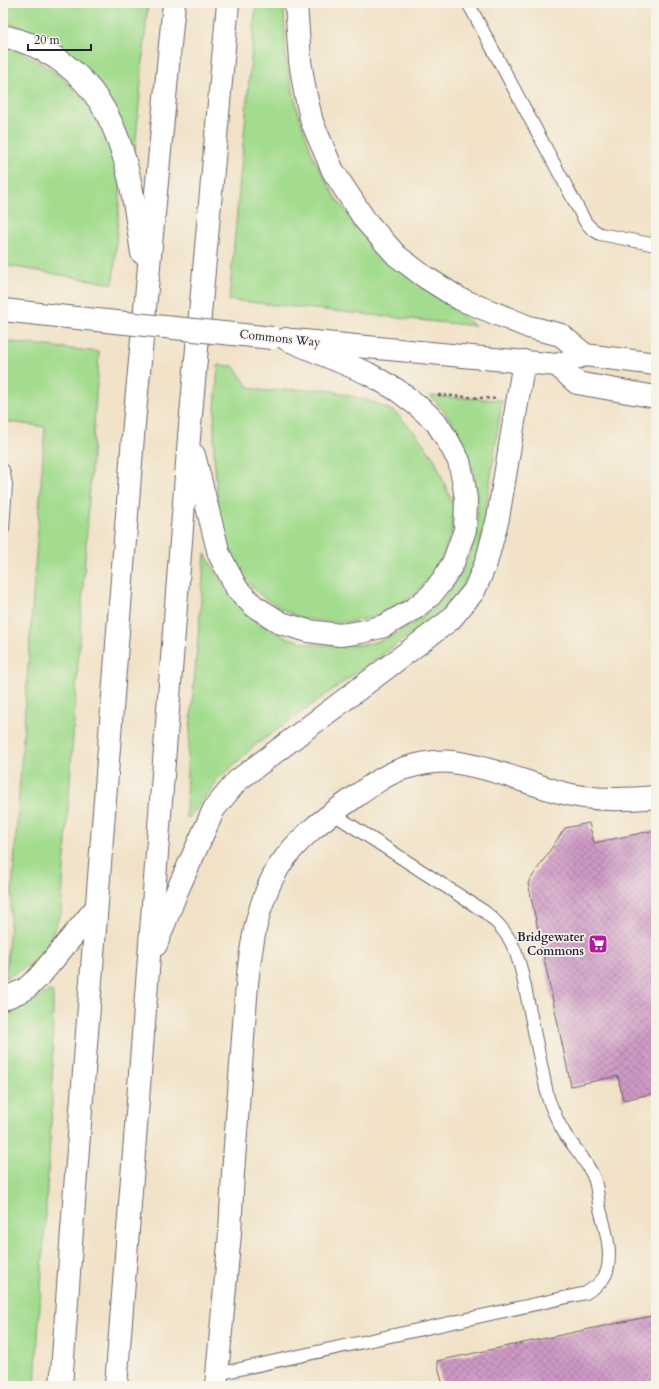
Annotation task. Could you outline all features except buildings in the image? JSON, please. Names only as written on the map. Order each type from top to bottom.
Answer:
[{"type":"main road","points":[[61,1386],[96,908],[133,440],[174,3]]},
{"type":"main road","points":[[116,1386],[189,437],[228,3]]},
{"type":"main road","points":[[296,3],[300,61],[312,122],[333,171],[365,220],[397,256],[425,277],[460,299],[498,316],[529,327],[561,335],[585,355]]},
{"type":"main road","points":[[3,36],[16,38],[43,50],[65,64],[86,82],[100,100],[112,122],[128,172],[147,286]]},
{"type":"main road","name":"Commons Way","points":[[3,310],[558,365],[585,355],[656,364]]},
{"type":"main road","points":[[189,437],[219,554],[237,589],[254,606],[281,623],[308,631],[340,635],[361,632],[384,626],[414,609],[431,596],[453,563],[465,530],[466,499],[463,480],[459,461],[448,441],[436,422],[397,390],[367,373],[279,338]]},
{"type":"main road","points":[[148,969],[177,891],[214,809],[237,781],[450,620],[474,591],[486,564],[498,518],[524,361]]},
{"type":"main road","points":[[558,365],[577,383],[656,397]]},
{"type":"main road","points":[[216,1380],[230,1233],[233,1173],[250,957],[256,926],[268,888],[290,851],[310,831],[332,813],[378,781],[401,770],[422,763],[450,762],[481,767],[564,793],[603,800],[627,800],[656,797]]},
{"type":"main road","points":[[3,999],[24,990],[38,978],[96,908]]},
{"type":"lane","points":[[470,4],[586,223],[600,234],[656,245]]},
{"type":"lane","points":[[3,470],[6,484],[3,529]]},
{"type":"lane","points":[[216,1380],[586,1293],[597,1286],[607,1272],[609,1262],[606,1238],[594,1179],[585,1160],[564,1133],[548,1098],[521,966],[517,954],[505,931],[485,912],[332,813]]},
{"type":"path","points":[[435,394],[502,400]]},
{"type":"green space","points":[[3,3],[148,3],[135,151],[130,152],[124,127],[118,114],[104,89],[88,69],[56,44],[19,26],[3,23]]},
{"type":"green space","points":[[256,3],[284,3],[286,60],[298,112],[314,159],[336,198],[363,235],[475,326],[229,300]]},
{"type":"green space","points":[[3,47],[15,48],[60,75],[99,116],[121,181],[113,284],[3,265]]},
{"type":"green space","points":[[3,341],[99,352],[61,914],[41,958],[6,978],[45,427],[3,421]]},
{"type":"green space","points":[[218,365],[233,366],[249,387],[265,391],[325,389],[376,403],[396,413],[417,435],[435,460],[454,508],[451,534],[442,558],[431,576],[417,592],[403,602],[373,617],[352,622],[327,622],[301,618],[280,608],[260,595],[244,578],[227,550],[219,520],[214,456],[214,425]]},
{"type":"green space","points":[[430,396],[502,400],[483,531],[478,553],[465,582],[447,605],[433,618],[254,746],[218,780],[190,817],[186,817],[187,766],[205,554],[229,593],[247,613],[267,628],[298,641],[311,644],[350,646],[372,643],[392,635],[423,616],[447,593],[464,567],[474,539],[478,509],[475,478],[466,449],[451,421]]},
{"type":"green space","points":[[49,991],[53,992],[52,1107],[35,1386],[3,1386],[3,1009],[16,1007],[27,1003]]},
{"type":"place","name":"Bridgewater Commons","points":[[598,944]]}]
